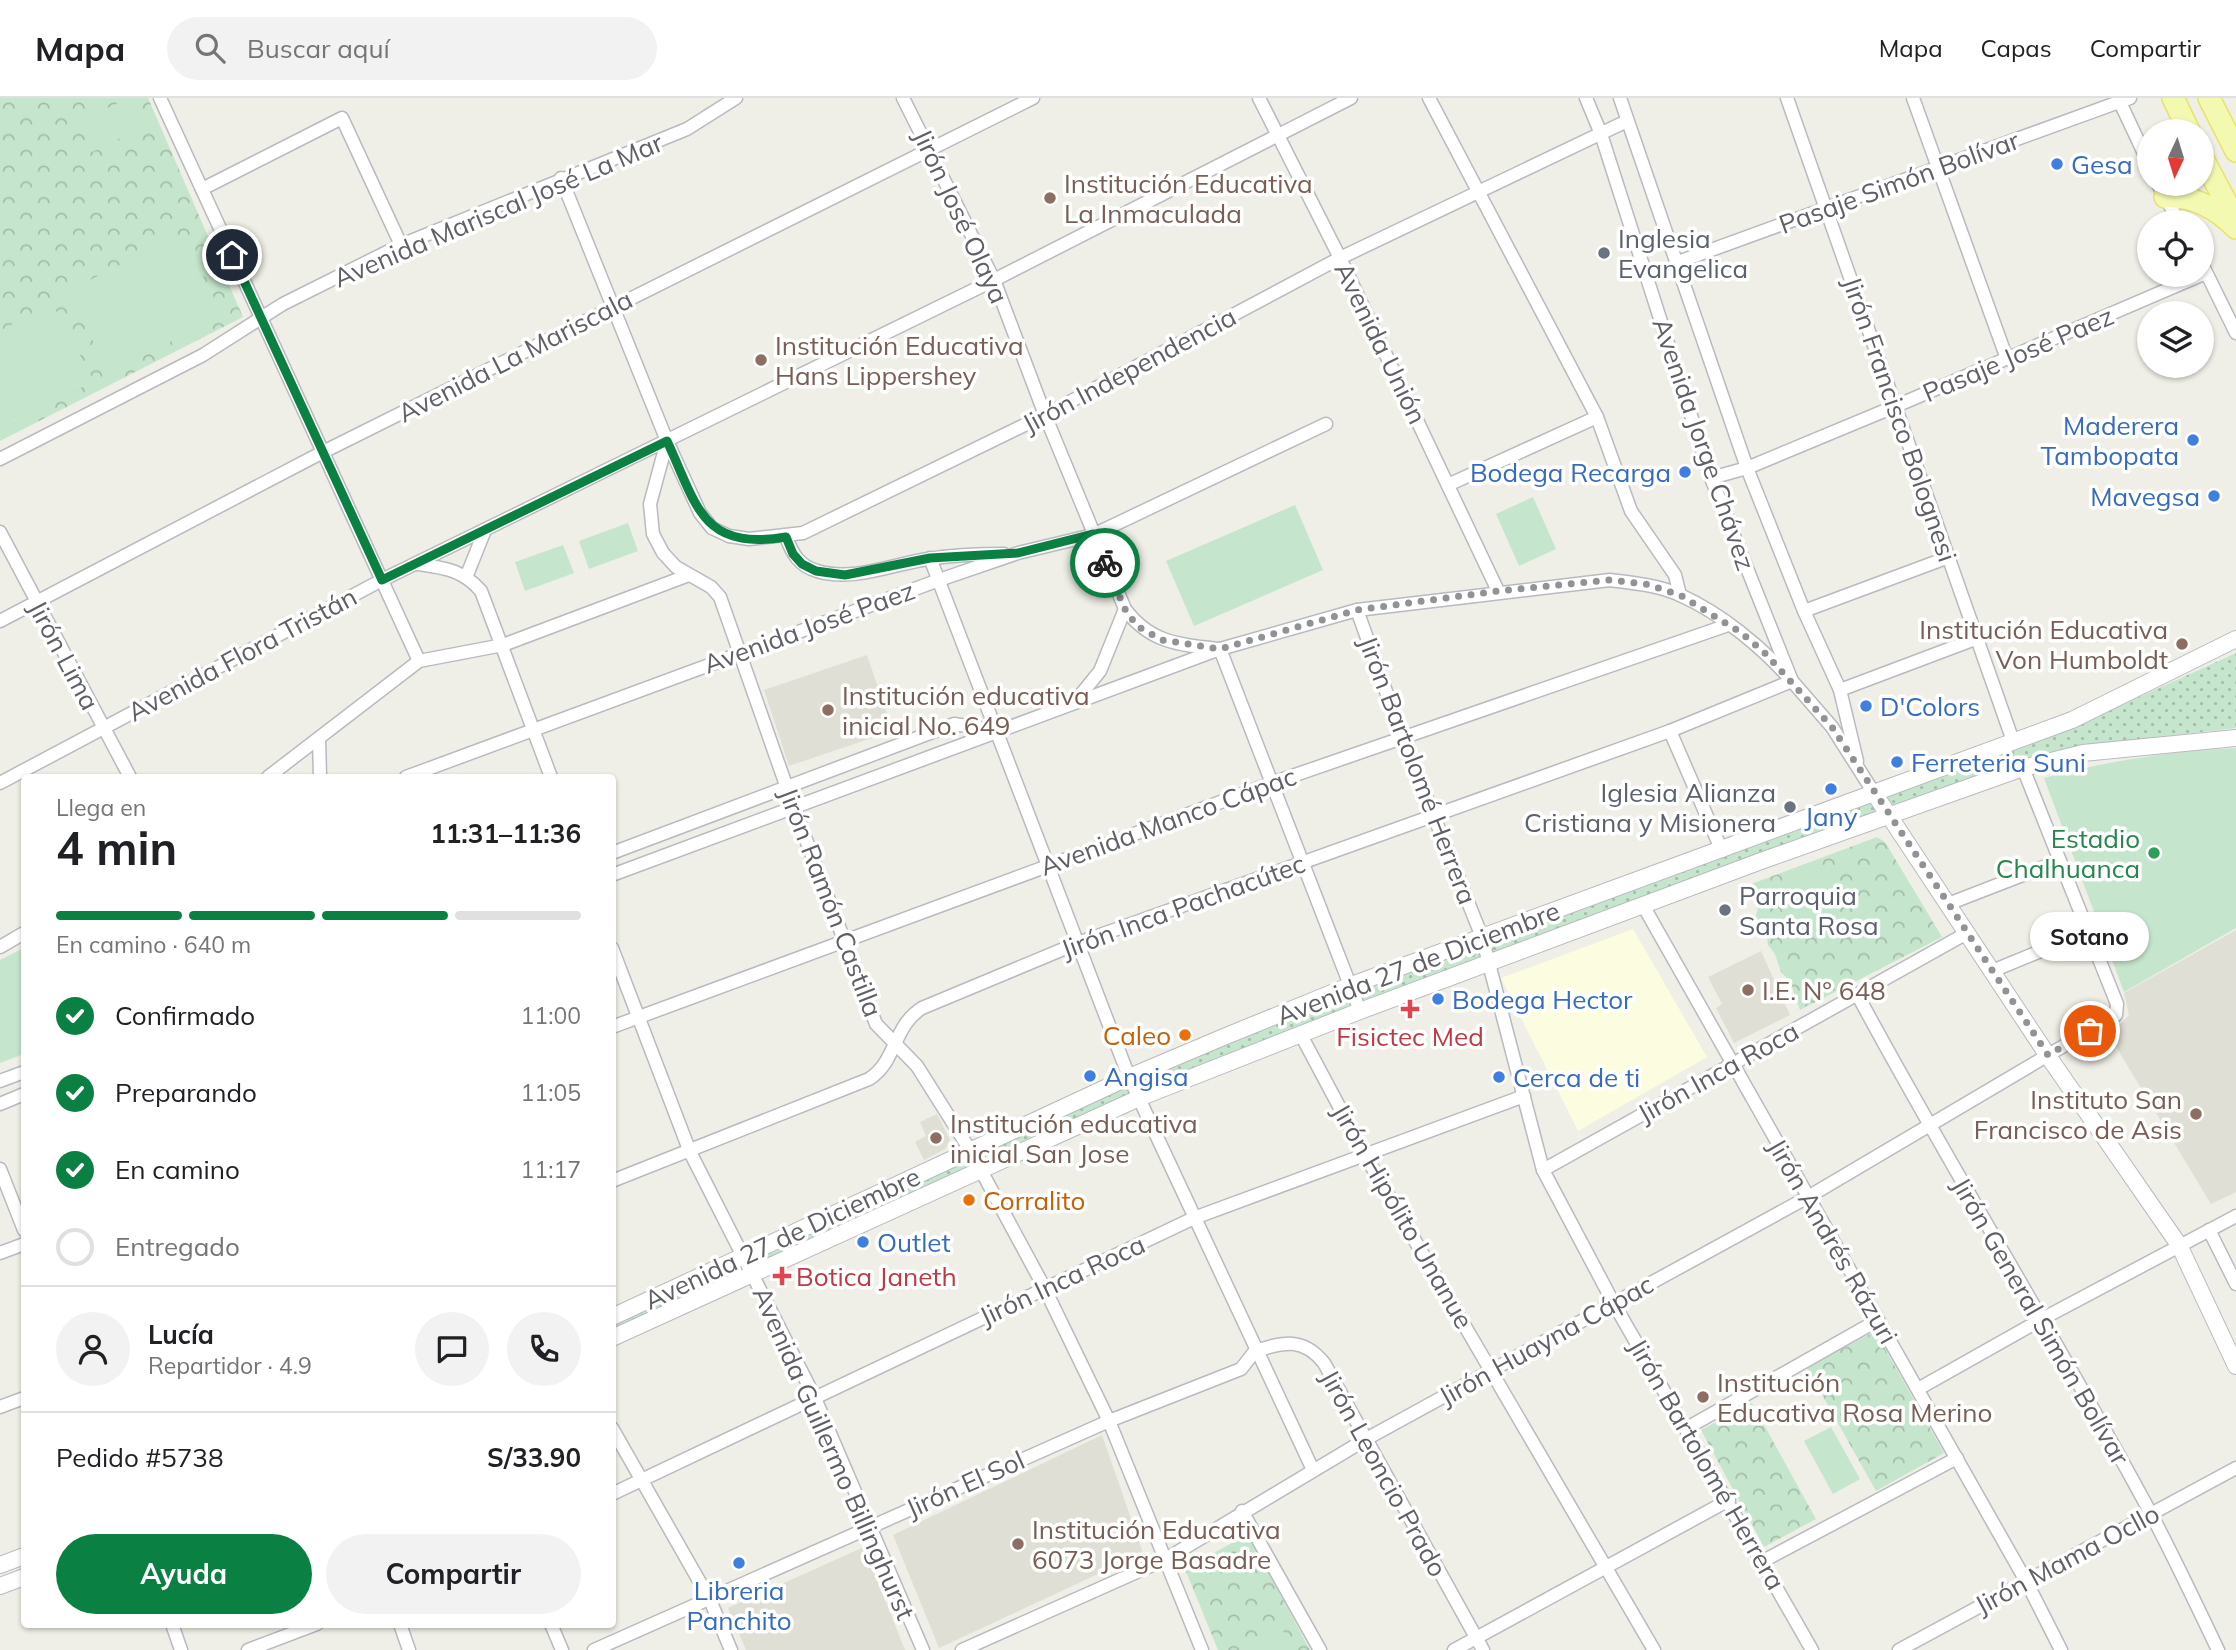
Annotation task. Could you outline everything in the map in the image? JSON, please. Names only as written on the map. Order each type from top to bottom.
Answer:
[{"type":"main road","points":[[2173,98],[2183,119]]},
{"type":"main road","points":[[2210,98],[2236,153],[2214,162]]},
{"type":"main road","points":[[2214,184],[2236,221]]},
{"type":"main road","points":[[2179,196],[2198,201],[2236,228]]},
{"type":"street","points":[[160,98],[419,661]]},
{"type":"street","name":"Avenida Mariscal José La Mar","points":[[0,459],[184,365],[262,320],[283,304],[401,245],[687,129],[736,98]]},
{"type":"street","name":"Jirón José Olaya","points":[[904,98],[994,280],[1045,415],[1125,609],[1137,626],[1162,640],[1220,649]]},
{"type":"street","name":"Avenida La Mariscala","points":[[0,621],[323,452],[1033,98]]},
{"type":"street","name":"Avenida Unión","points":[[1259,98],[1450,484],[1498,591]]},
{"type":"street","name":"Avenida Flora Tristán","points":[[0,783],[382,580],[994,280],[1351,98]]},
{"type":"street","points":[[1429,98],[1597,417],[1631,511],[1675,575],[1680,595]]},
{"type":"street","name":"Avenida Jorge Chávez","points":[[1586,98],[1601,134],[1711,478],[1792,681],[1832,727],[1874,793]]},
{"type":"street","name":"Avenida Jorge Chávez","points":[[1620,98],[1747,468],[1804,611],[1840,690],[1860,772]]},
{"type":"street","name":"Jirón Francisco Bolognesi","points":[[1787,98],[2013,741]]},
{"type":"street","points":[[1913,98],[2007,359]]},
{"type":"street","points":[[2123,99],[2137,134]]},
{"type":"street","name":"Pasaje Simón Bolívar","points":[[1678,262],[2123,99]]},
{"type":"street","points":[[202,189],[342,118],[401,245]]},
{"type":"street","name":"Jirón Independencia","points":[[667,441],[700,513],[712,528],[750,540],[786,537],[818,527],[1045,415],[1340,258],[1627,121]]},
{"type":"street","points":[[561,178],[667,441]]},
{"type":"street","name":"Pasaje José Paez","points":[[1711,478],[1747,468],[1896,406],[2165,287]]},
{"type":"street","points":[[2213,287],[2236,333]]},
{"type":"street","points":[[1450,484],[1597,417]]},
{"type":"street","name":"Avenida José Paez","points":[[414,774],[939,580],[1018,553],[1093,534],[1326,424]]},
{"type":"street","name":"Jirón Ramón Castilla","points":[[667,441],[652,492],[650,518],[653,534],[663,553],[689,575],[711,587],[720,597],[794,808],[876,1024],[918,1066],[970,1150],[1044,1287],[1109,1420],[1202,1650]]},
{"type":"street","points":[[467,575],[485,530]]},
{"type":"street","name":"Jirón Lima","points":[[0,532],[128,774]]},
{"type":"street","points":[[786,537],[793,554],[816,571],[845,575],[930,558],[1018,553]]},
{"type":"street","points":[[1804,611],[1949,557]]},
{"type":"street","points":[[930,558],[1129,1077],[1313,1470]]},
{"type":"street","points":[[418,564],[452,569],[467,575],[481,591],[550,774]]},
{"type":"street","points":[[272,774],[419,661],[503,645],[689,575]]},
{"type":"street","points":[[616,874],[1220,649],[1357,610],[1498,591],[1610,580],[1646,584],[1680,595],[1728,625],[1764,652],[1792,681]]},
{"type":"street","points":[[1074,703],[1100,671],[1125,609]]},
{"type":"street","name":"Jirón Bartolomé Herrera","points":[[1357,610],[1402,736],[1482,937],[1543,1170],[1613,1302],[1812,1650]]},
{"type":"street","name":"Avenida Manco Cápac","points":[[616,1026],[1048,864],[1402,736],[1728,625]]},
{"type":"street","points":[[1840,690],[1978,638]]},
{"type":"street","name":"Avenida 27 de Diciembre","points":[[616,1315],[1129,1077],[1226,1036],[1349,986],[2072,720],[2236,639]]},
{"type":"street","points":[[1220,649],[1360,1011]]},
{"type":"street","name":"Jirón Inca Pachacútec","points":[[616,1180],[869,1079],[884,1067],[904,1023],[922,1008],[1078,943],[1670,731],[1792,681]]},
{"type":"street","points":[[616,851],[954,724],[998,731]]},
{"type":"street","points":[[1670,731],[1722,851]]},
{"type":"street","points":[[319,738],[320,774]]},
{"type":"street","name":"Avenida 27 de Diciembre","points":[[616,1336],[1139,1098],[1360,1011],[1888,815],[2022,768],[2083,753],[2236,738]]},
{"type":"street","points":[[1992,971],[2087,932],[2022,768]]},
{"type":"street","points":[[1874,793],[2048,1055],[2179,1245],[2236,1366]]},
{"type":"street","points":[[1948,904],[2059,861]]},
{"type":"street","name":"Jirón Andrés Rázuri","points":[[1644,907],[1957,1458],[2061,1650]]},
{"type":"street","name":"Jirón Huayna Cápac","points":[[962,1650],[1166,1559],[1242,1511],[1368,1438],[1808,1197],[2110,1019],[2118,1010],[2087,932]]},
{"type":"street","name":"Jirón Inca Roca","points":[[1543,1170],[1967,933]]},
{"type":"street","points":[[0,947],[21,935]]},
{"type":"street","name":"Avenida Guillermo Billinghurst","points":[[616,959],[690,1152],[814,1396],[872,1525],[923,1650]]},
{"type":"street","name":"Jirón General Simón Bolívar","points":[[1857,994],[1928,1127],[2042,1319],[2151,1514],[2218,1650]]},
{"type":"street","name":"Jirón Hipólito Unanue","points":[[1301,1035],[1365,1155],[1654,1650]]},
{"type":"street","points":[[1226,1036],[1235,1059]]},
{"type":"street","points":[[0,1081],[21,1073]]},
{"type":"street","points":[[0,1104],[21,1095]]},
{"type":"street","name":"Jirón Inca Roca","points":[[616,1492],[1194,1218],[1524,1096]]},
{"type":"street","points":[[0,1169],[21,1222]]},
{"type":"street","points":[[1918,1389],[2042,1319],[2236,1216]]},
{"type":"street","points":[[2209,1230],[2236,1284]]},
{"type":"street","points":[[0,1253],[21,1245]]},
{"type":"street","points":[[1687,1428],[1878,1320]]},
{"type":"street","name":"Jirón Leoncio Prado","points":[[1255,1351],[1283,1342],[1297,1343],[1316,1353],[1368,1438],[1483,1650]]},
{"type":"street","name":"Jirón El Sol","points":[[594,1650],[1109,1420],[1241,1369],[1255,1351]]},
{"type":"street","points":[[0,1407],[21,1399]]},
{"type":"street","points":[[616,1435],[710,1600],[731,1650]]},
{"type":"street","points":[[1763,1561],[1957,1458]]},
{"type":"street","name":"Jirón Mama Ocllo","points":[[1899,1650],[2236,1468]]},
{"type":"street","points":[[1454,1650],[1728,1500]]},
{"type":"street","points":[[1242,1511],[1320,1650]]},
{"type":"street","points":[[0,1565],[21,1557]]},
{"type":"street","points":[[0,1586],[21,1578]]},
{"type":"street","points":[[173,1628],[181,1650]]},
{"type":"street","points":[[248,1650],[306,1628]]},
{"type":"street","points":[[401,1628],[409,1650]]},
{"type":"street","points":[[553,1628],[562,1650]]},
{"type":"shaded area","name":"Institución educativa inicial No. 649","points":[[867,655],[893,731],[789,766],[764,690]]},
{"type":"shaded area","points":[[1633,929],[1707,1057],[1578,1131],[1501,978]]},
{"type":"shaded area","name":"Instituto San Francisco de Asis","points":[[2236,930],[2236,1192],[2211,1204],[2109,1035],[2129,1015],[2124,993]]},
{"type":"shaded area","name":"I.E. N° 648","points":[[1761,951],[1790,1015],[1734,1043],[1716,1008],[1722,1004],[1708,977]]},
{"type":"shaded area","name":"Institución educativa inicial San Jose","points":[[937,1114],[950,1140],[945,1149],[924,1160],[915,1142],[926,1136],[920,1122]]},
{"type":"shaded area","name":"Institución Educativa 6073 Jorge Basadre","points":[[1102,1435],[1143,1553],[939,1648],[893,1535]]},
{"type":"shaded area","points":[[864,1547],[905,1650],[746,1650],[728,1608]]},
{"type":"green space","points":[[0,98],[148,98],[243,317],[0,441]]},
{"type":"green space","points":[[129,98],[143,127],[92,152],[78,122]]},
{"type":"green space","points":[[181,234],[223,315],[109,373],[68,291]]},
{"type":"green space","points":[[52,303],[94,381],[0,431],[0,331]]},
{"type":"green space","points":[[1533,497],[1556,549],[1519,566],[1496,514]]},
{"type":"green space","points":[[1295,505],[1323,570],[1194,626],[1166,561]]},
{"type":"green space","points":[[628,523],[638,551],[589,569],[579,541]]},
{"type":"green space","points":[[563,545],[574,573],[525,591],[515,562]]},
{"type":"green space","points":[[2236,653],[2236,728],[2085,745],[1891,812],[1880,794],[2082,723]]},
{"type":"green space","name":"Estadio Chalhuanca","points":[[2236,748],[2236,928],[2124,992],[2044,778],[2139,758]]},
{"type":"green space","points":[[1873,798],[1882,813],[1493,958],[1488,940]]},
{"type":"green space","points":[[1877,837],[1885,842],[1942,937],[1800,1010],[1790,981],[1781,972],[1775,954],[1768,945],[1766,929],[1755,919],[1760,901],[1755,895],[1745,894],[1743,887]]},
{"type":"green space","points":[[1824,869],[1843,922],[1812,933],[1792,880]]},
{"type":"green space","points":[[1478,943],[1483,961],[1140,1093],[1134,1077]]},
{"type":"green space","points":[[21,950],[21,1055],[0,1063],[0,960]]},
{"type":"green space","points":[[1126,1081],[1130,1097],[982,1165],[975,1150]]},
{"type":"green space","points":[[968,1155],[973,1168],[755,1267],[750,1257]]},
{"type":"green space","points":[[742,1262],[746,1271],[616,1333],[616,1319]]},
{"type":"green space","points":[[1875,1331],[1944,1453],[1876,1491],[1807,1368]]},
{"type":"green space","points":[[1752,1403],[1816,1519],[1764,1547],[1701,1430]]},
{"type":"green space","points":[[1831,1427],[1860,1479],[1833,1494],[1804,1441]]},
{"type":"green space","points":[[1248,1534],[1310,1650],[1218,1650],[1185,1569]]},
{"type":"green space","points":[[1281,1626],[1291,1650],[1244,1650],[1241,1643]]},
{"type":"way so far","points":[[1105,563],[1125,609],[1137,626],[1162,640],[1220,649],[1357,610],[1498,591],[1610,580],[1646,584],[1680,595],[1740,632],[1764,652],[1832,727],[2048,1055],[2090,1031]]},
{"type":"place","name":"Gesa","points":[[2057,164]]},
{"type":"place","name":"Institución Educativa La Inmaculada","points":[[1050,198]]},
{"type":"place","name":"Inglesia Evangelica","points":[[1604,253]]},
{"type":"place","name":"Institución Educativa Hans Lippershey","points":[[761,360]]},
{"type":"place","name":"Maderera Tambopata","points":[[2193,440]]},
{"type":"place","name":"Bodega Recarga","points":[[1685,472]]},
{"type":"place","name":"Mavegsa","points":[[2214,496]]},
{"type":"place","name":"Institución Educativa Von Humboldt","points":[[2182,644]]},
{"type":"place","name":"D'Colors","points":[[1866,706]]},
{"type":"place","name":"Institución educativa inicial No. 649","points":[[828,710]]},
{"type":"place","name":"Ferreteria Suni","points":[[1897,762]]},
{"type":"place","name":"Jany","points":[[1831,789]]},
{"type":"place","name":"Iglesia Alianza Cristiana y Misionera","points":[[1790,807]]},
{"type":"place","name":"Estadio Chalhuanca","points":[[2154,853]]},
{"type":"place","name":"Parroquia Santa Rosa","points":[[1725,910]]},
{"type":"place","name":"I.E. N° 648","points":[[1748,990]]},
{"type":"place","name":"Bodega Hector","points":[[1438,999]]},
{"type":"place","name":"Fisictec Med","points":[[1410,1009]]},
{"type":"place","name":"Sotano","points":[[2090,1031]]},
{"type":"place","name":"Caleo","points":[[1185,1035]]},
{"type":"place","name":"Angisa","points":[[1090,1076]]},
{"type":"place","name":"Cerca de ti","points":[[1499,1077]]},
{"type":"place","name":"Instituto San Francisco de Asis","points":[[2196,1114]]},
{"type":"place","name":"Institución educativa inicial San Jose","points":[[936,1138]]},
{"type":"place","name":"Corralito","points":[[969,1200]]},
{"type":"place","name":"Outlet","points":[[863,1242]]},
{"type":"place","name":"Botica Janeth","points":[[782,1276]]},
{"type":"place","name":"Institución Educativa Rosa Merino","points":[[1703,1397]]},
{"type":"place","name":"Institución Educativa 6073 Jorge Basadre","points":[[1018,1544]]},
{"type":"place","name":"Libreria Panchito","points":[[739,1563]]},
{"type":"route","points":[[232,255],[382,580],[667,441],[700,513],[712,528],[729,536],[750,540],[786,537],[793,554],[802,564],[816,571],[845,575],[930,558],[1018,553],[1093,534],[1105,563]]}]
